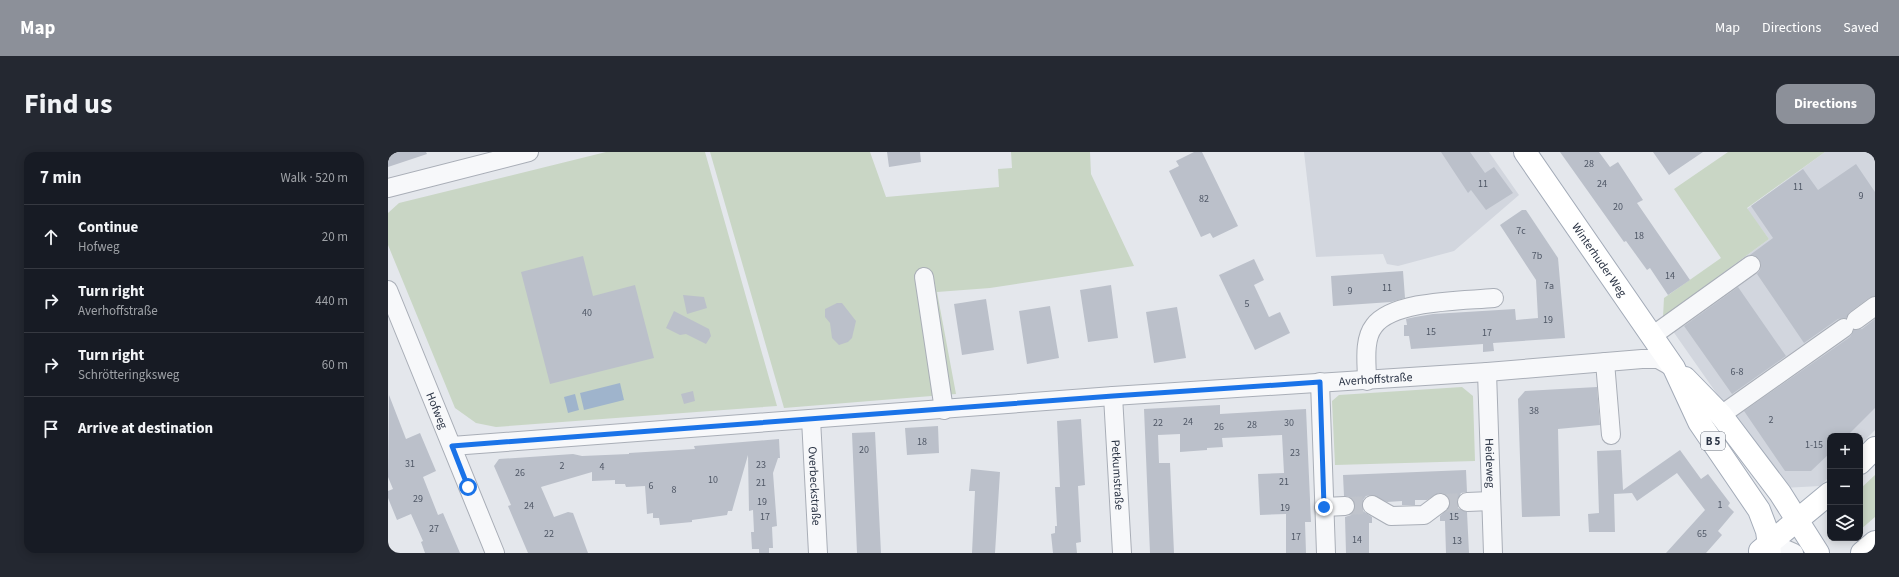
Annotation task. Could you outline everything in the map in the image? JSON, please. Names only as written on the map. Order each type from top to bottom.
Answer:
[{"type":"main road","name":"Winterhuder Weg","points":[[1524,152],[1674,368],[1699,422],[1759,510],[1776,550]]},
{"type":"main road","name":"Winterhuder Weg","points":[[1674,368],[1721,415],[1780,493],[1798,520]]},
{"type":"main road","points":[[1863,460],[1875,448]]},
{"type":"main road","points":[[1798,520],[1827,496]]},
{"type":"main road","name":"B 5","points":[[1776,550],[1798,520],[1818,553]]},
{"type":"main road","points":[[1862,553],[1875,542]]},
{"type":"street","points":[[388,188],[529,152]]},
{"type":"street","points":[[1652,336],[1751,265]]},
{"type":"street","points":[[924,277],[944,410]]},
{"type":"street","name":"Hofweg","points":[[388,290],[495,553]]},
{"type":"street","points":[[1367,381],[1367,342],[1374,326],[1389,314],[1424,303],[1494,298]]},
{"type":"street","points":[[1721,415],[1875,306]]},
{"type":"street","name":"Averhoffstraße","points":[[452,446],[944,410],[1113,396],[1320,382],[1367,381],[1642,358],[1658,359],[1674,368]]},
{"type":"street","points":[[1605,362],[1611,435]]},
{"type":"street","name":"Heideweg","points":[[1487,372],[1493,553]]},
{"type":"street","points":[[1320,382],[1326,553]]},
{"type":"street","name":"Petkumstraße","points":[[1113,396],[1122,553]]},
{"type":"street","name":"Overbeckstraße","points":[[811,420],[818,553]]},
{"type":"street","points":[[1467,502],[1491,502]]},
{"type":"street","points":[[1372,505],[1391,516],[1398,516],[1424,515],[1440,503]]},
{"type":"street","points":[[1324,507],[1345,506]]},
{"type":"shaded area","points":[[1304,152],[1489,152],[1519,195],[1454,251],[1398,266],[1387,264],[1383,254],[1316,257]]},
{"type":"shaded area","points":[[1825,152],[1875,152],[1875,430],[1863,442],[1863,433],[1827,433],[1827,479],[1820,486],[1783,488],[1663,317],[1769,239],[1747,209]]},
{"type":"green space","points":[[606,152],[705,152],[777,406],[496,427],[476,423],[455,408],[388,245],[388,213],[399,203]]},
{"type":"green space","points":[[710,152],[870,152],[886,197],[999,187],[998,169],[1012,168],[1011,152],[1090,152],[1091,174],[1134,266],[990,288],[937,292],[956,394],[784,408]]},
{"type":"green space","points":[[1728,152],[1825,152],[1747,208],[1769,239],[1663,317],[1664,298],[1721,258],[1674,189]]},
{"type":"green space","points":[[1462,387],[1473,396],[1475,461],[1335,465],[1332,401],[1339,395]]},
{"type":"green space","points":[[1875,475],[1875,517],[1863,527],[1863,505],[1863,486]]},
{"type":"water","points":[[620,383],[624,400],[584,410],[580,393]]},
{"type":"water","points":[[575,394],[579,410],[568,413],[564,397]]},
{"type":"building","points":[[388,152],[426,152],[427,154],[388,167]]},
{"type":"building","points":[[887,152],[920,152],[921,162],[889,167]]},
{"type":"building","points":[[1194,152],[1202,152],[1238,226],[1213,238],[1210,233],[1201,237],[1169,171],[1179,166],[1176,161]]},
{"type":"building","points":[[1441,152],[1470,152],[1485,173],[1494,167],[1513,193],[1486,210],[1471,190],[1468,193]]},
{"type":"building","points":[[1560,152],[1599,152],[1610,167],[1618,162],[1643,200],[1637,203],[1690,280],[1668,295],[1650,268],[1647,270],[1626,241],[1624,242]]},
{"type":"building","points":[[1653,152],[1703,152],[1669,175]]},
{"type":"building","points":[[1856,164],[1875,192],[1875,296],[1869,298],[1850,312],[1846,318],[1838,319],[1804,343],[1757,274],[1760,270],[1761,264],[1759,259],[1750,255],[1773,238],[1751,206],[1803,169],[1818,190]]},
{"type":"building","points":[[1522,210],[1526,210],[1558,258],[1565,338],[1493,343],[1494,351],[1483,352],[1483,344],[1411,349],[1409,336],[1404,336],[1404,325],[1407,325],[1406,319],[1433,314],[1515,309],[1516,320],[1538,318],[1536,280],[1500,225]]},
{"type":"building","points":[[583,256],[593,296],[635,285],[654,358],[550,384],[521,272]]},
{"type":"building","points":[[1254,259],[1264,280],[1254,285],[1269,317],[1280,312],[1290,333],[1255,350],[1219,275]]},
{"type":"building","points":[[1403,271],[1405,298],[1391,302],[1333,306],[1331,276]]},
{"type":"building","points":[[1111,285],[1118,338],[1088,342],[1080,290]]},
{"type":"building","points":[[1738,287],[1786,356],[1732,394],[1684,326]]},
{"type":"building","points":[[683,295],[704,297],[707,308],[687,314]]},
{"type":"building","points":[[986,299],[994,350],[962,355],[954,304]]},
{"type":"building","points":[[837,303],[842,303],[856,321],[852,338],[848,342],[839,345],[832,338],[830,323],[825,317],[825,309]]},
{"type":"building","points":[[1050,306],[1059,358],[1027,364],[1019,311]]},
{"type":"building","points":[[1177,307],[1186,358],[1154,363],[1146,312]]},
{"type":"building","points":[[674,311],[709,329],[711,336],[706,344],[686,334],[680,335],[666,328]]},
{"type":"building","points":[[1875,319],[1875,408],[1850,433],[1827,433],[1827,456],[1811,471],[1785,471],[1744,411],[1850,337],[1854,330],[1862,329]]},
{"type":"building","points":[[1597,387],[1600,425],[1558,429],[1560,516],[1522,517],[1518,399],[1525,391]]},
{"type":"building","points":[[693,391],[695,401],[684,404],[681,394]]},
{"type":"building","points":[[389,395],[406,439],[420,433],[436,471],[423,477],[438,515],[443,513],[460,553],[425,553],[421,542],[423,541],[411,514],[397,520],[388,498],[388,491],[393,489],[388,477]]},
{"type":"building","points":[[1220,405],[1220,414],[1306,409],[1311,522],[1305,522],[1306,553],[1286,553],[1286,514],[1260,515],[1258,474],[1284,473],[1282,435],[1222,438],[1223,447],[1180,452],[1180,434],[1158,435],[1159,463],[1170,463],[1174,553],[1150,553],[1144,409]]},
{"type":"building","points":[[1081,419],[1085,485],[1078,486],[1081,542],[1076,543],[1077,553],[1053,553],[1051,534],[1055,533],[1055,526],[1057,526],[1055,487],[1060,487],[1057,421]]},
{"type":"building","points":[[938,426],[939,453],[907,455],[905,428]]},
{"type":"building","points":[[875,432],[881,553],[857,553],[852,433]]},
{"type":"building","points":[[779,439],[780,458],[778,458],[773,473],[777,526],[772,527],[773,548],[769,548],[769,553],[759,553],[759,549],[752,549],[751,532],[754,532],[753,510],[749,511],[748,455],[732,511],[728,511],[727,515],[692,520],[692,522],[660,525],[659,518],[653,518],[653,513],[647,514],[645,486],[626,487],[625,484],[615,484],[615,480],[592,481],[592,472],[541,487],[554,517],[568,512],[573,513],[588,553],[528,553],[508,506],[511,505],[494,466],[499,459],[573,454],[582,456],[629,454],[695,449],[694,446]]},
{"type":"building","points":[[1621,450],[1623,490],[1680,450],[1701,479],[1708,474],[1730,503],[1728,506],[1734,512],[1718,531],[1722,535],[1706,553],[1666,553],[1705,510],[1677,473],[1637,501],[1632,493],[1614,494],[1615,532],[1589,532],[1588,514],[1599,513],[1597,451]]},
{"type":"building","points":[[971,469],[1000,472],[995,553],[972,553],[975,491],[969,491]]},
{"type":"building","points":[[1466,470],[1467,492],[1461,493],[1457,502],[1458,508],[1467,512],[1469,553],[1446,553],[1445,521],[1440,521],[1440,516],[1449,507],[1450,501],[1444,494],[1439,493],[1427,500],[1415,500],[1415,505],[1402,505],[1402,501],[1387,502],[1372,495],[1366,496],[1362,505],[1363,511],[1372,517],[1372,523],[1369,523],[1369,553],[1346,553],[1345,517],[1351,515],[1355,506],[1354,501],[1350,497],[1344,496],[1343,475]]},
{"type":"tunnel","points":[[1440,503],[1467,502]]},
{"type":"tunnel","points":[[1345,506],[1372,505]]},
{"type":"route","points":[[468,487],[452,446],[1113,396],[1320,382],[1324,507]]}]
